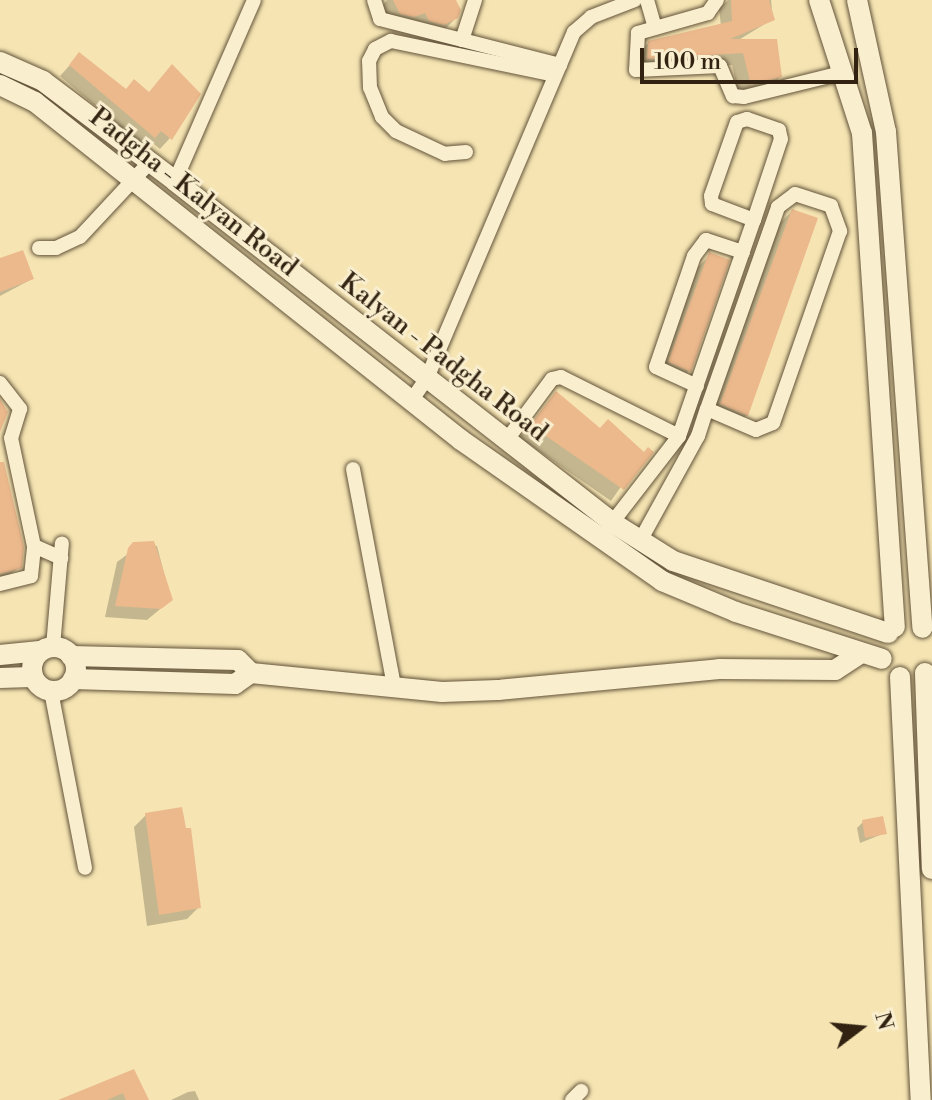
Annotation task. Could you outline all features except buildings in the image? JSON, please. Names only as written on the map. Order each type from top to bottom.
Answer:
[{"type":"street","points":[[175,181],[254,0]]},
{"type":"street","points":[[374,0],[380,19],[558,70]]},
{"type":"street","points":[[462,40],[475,0]]},
{"type":"street","points":[[411,401],[427,378],[574,32],[604,6],[635,0]]},
{"type":"street","points":[[647,0],[655,28]]},
{"type":"street","points":[[717,0],[708,13],[655,28],[635,38],[636,70],[720,66],[733,96],[842,73]]},
{"type":"street","points":[[819,0],[862,133],[892,630],[882,659],[900,677],[921,1100]]},
{"type":"street","points":[[857,0],[886,132],[927,633]]},
{"type":"street","points":[[466,152],[445,154],[396,131],[382,117],[370,88],[375,49],[391,41],[558,70]]},
{"type":"street","name":"Kalyan - Padgha Road","points":[[0,62],[43,81],[175,181],[506,441],[606,530],[640,541],[673,561],[892,630],[927,633]]},
{"type":"street","points":[[35,102],[43,81]]},
{"type":"street","name":"Padgha - Kalyan Road","points":[[0,85],[35,102],[461,440],[606,530],[662,581],[736,612],[882,659]]},
{"type":"street","points":[[606,530],[679,436],[754,220],[781,139],[779,130],[747,119],[737,122],[711,196],[712,204],[754,220]]},
{"type":"street","points":[[39,248],[56,248],[80,237],[149,163]]},
{"type":"street","points":[[640,541],[707,409],[778,207],[795,194],[831,206],[840,231],[773,423],[756,430],[707,409]]},
{"type":"street","points":[[697,386],[656,367],[689,270],[706,240],[743,252]]},
{"type":"street","points":[[506,441],[552,379],[561,377],[679,436]]},
{"type":"street","points":[[0,383],[20,409],[17,429],[7,455],[34,546],[31,576],[0,584]]},
{"type":"street","points":[[461,440],[478,419]]},
{"type":"street","points":[[0,436],[17,429]]},
{"type":"street","points":[[353,469],[394,685]]},
{"type":"street","points":[[62,543],[55,651],[73,679]]},
{"type":"street","points":[[34,546],[61,558]]},
{"type":"street","points":[[0,655],[55,651],[238,660],[251,673]]},
{"type":"street","points":[[32,677],[32,663],[55,651]]},
{"type":"street","points":[[73,679],[235,684],[251,673],[442,692],[498,690],[719,669],[835,670],[861,653]]},
{"type":"street","points":[[206,658],[206,683]]},
{"type":"street","points":[[900,677],[930,668],[932,869]]},
{"type":"street","points":[[0,678],[32,677],[51,691],[85,868]]},
{"type":"street","points":[[51,691],[67,687],[73,679]]}]
